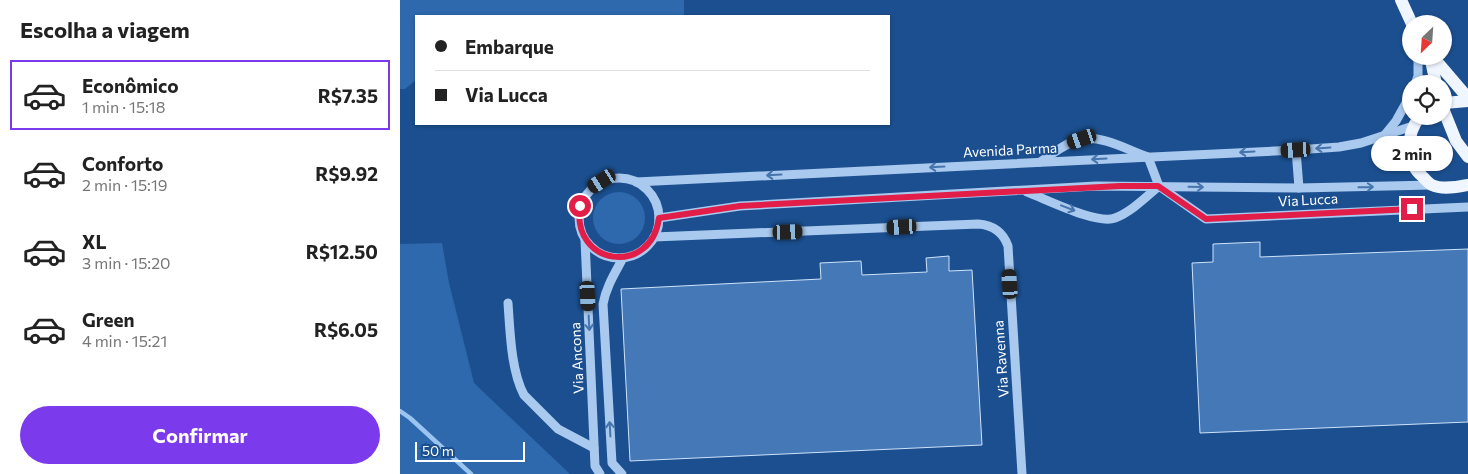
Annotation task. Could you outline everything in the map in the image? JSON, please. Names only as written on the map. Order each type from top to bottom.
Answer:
[{"type":"main road","points":[[1401,0],[1408,15]]},
{"type":"main road","points":[[1439,65],[1468,98]]},
{"type":"main road","points":[[1452,102],[1468,101]]},
{"type":"main road","points":[[1416,125],[1409,144],[1412,161],[1420,174],[1432,185],[1445,187],[1468,185]]},
{"type":"main road","points":[[1450,125],[1456,141],[1468,157]]},
{"type":"street","points":[[1383,137],[1402,110]]},
{"type":"street","name":"Avenida Parma","points":[[636,182],[1339,147],[1383,137],[1408,125]]},
{"type":"street","points":[[1039,162],[1069,144],[1082,139],[1108,143],[1148,157],[1158,186]]},
{"type":"street","points":[[1296,150],[1299,188]]},
{"type":"street","points":[[626,178],[646,188],[653,196],[658,207],[659,218],[654,237],[646,247],[636,254],[624,258],[602,254],[592,248],[585,240],[578,218],[580,206],[592,187],[602,181],[626,178]]},
{"type":"street","points":[[659,218],[740,206],[1096,186],[1299,188],[1432,185]]},
{"type":"street","points":[[1023,190],[1103,220],[1114,219],[1125,213],[1158,186]]},
{"type":"street","name":"Via Lucca","points":[[1158,186],[1206,219],[1468,207]]},
{"type":"street","name":"Via Ravenna","points":[[654,237],[978,224],[994,228],[1005,239],[1008,246],[1022,474]]},
{"type":"street","name":"Via Ancona","points":[[585,240],[594,448],[596,466],[600,474]]},
{"type":"street","name":"Via Ancona","points":[[622,474],[612,463],[603,304],[609,284],[624,258]]},
{"type":"street","points":[[508,303],[511,346],[524,395],[558,429],[594,448]]},
{"type":"shaded area","points":[[400,0],[684,0],[684,15],[415,15],[415,81],[405,89],[400,89]]},
{"type":"shaded area","points":[[619,192],[629,194],[637,200],[643,208],[645,218],[643,228],[637,236],[629,242],[619,244],[609,242],[601,236],[595,228],[593,218],[595,208],[601,200],[609,194]]},
{"type":"shaded area","points":[[442,243],[449,283],[474,383],[570,474],[400,474],[400,244]]},
{"type":"building","points":[[1260,242],[1260,257],[1468,249],[1468,422],[1200,433],[1192,263],[1213,262],[1213,244]]},
{"type":"building","points":[[949,256],[949,271],[972,270],[982,445],[630,461],[621,289],[821,279],[820,263],[861,261],[862,275],[927,272],[926,258]]},
{"type":"waterway","points":[[400,411],[471,474]]},
{"type":"route","points":[[580,206],[578,218],[585,240],[592,248],[602,254],[624,258],[636,254],[646,247],[654,237],[658,228],[659,218],[740,206],[1096,186],[1158,186],[1206,219],[1412,209]]}]
